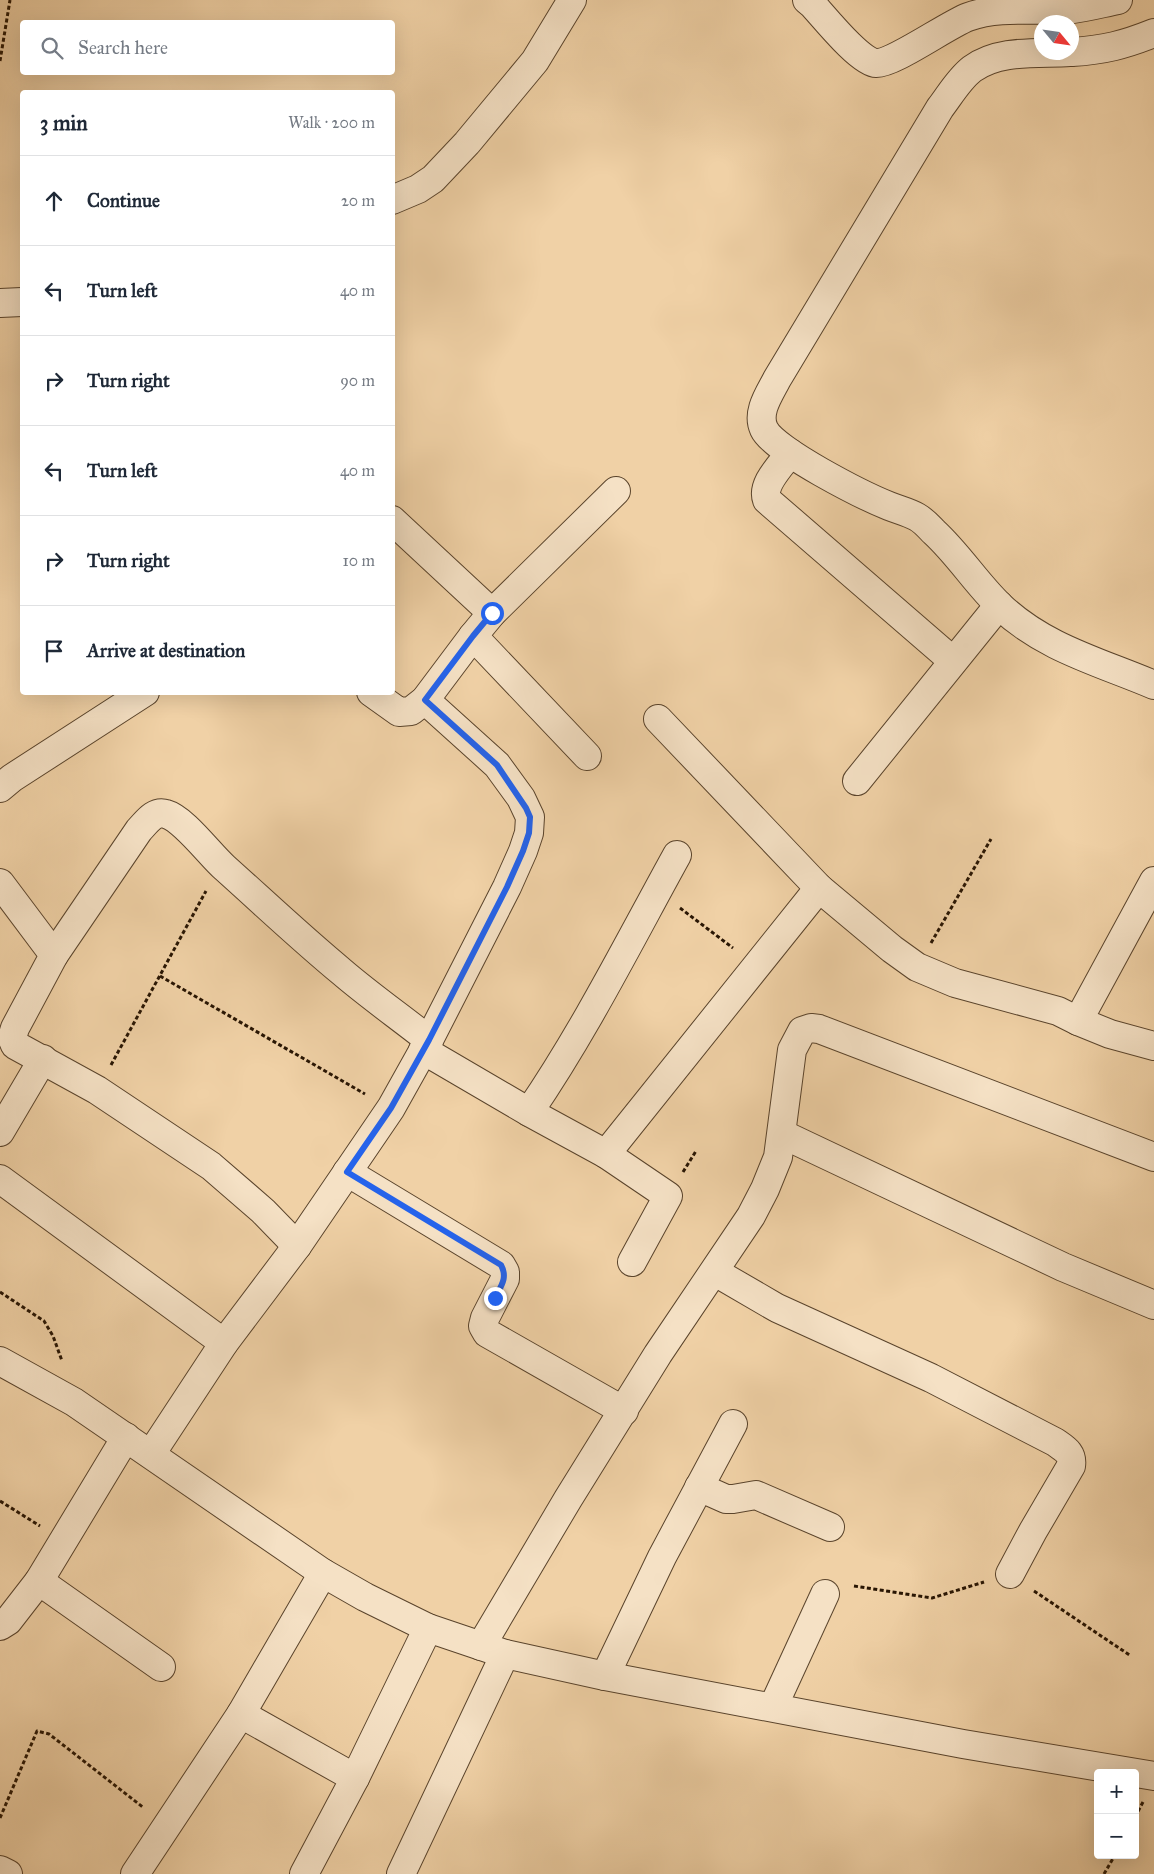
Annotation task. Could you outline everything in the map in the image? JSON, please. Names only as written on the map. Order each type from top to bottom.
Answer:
[{"type":"street","points":[[395,199],[418,189],[433,179],[467,143],[535,61],[572,0]]},
{"type":"street","points":[[807,0],[847,42],[870,62],[876,64],[891,59],[966,18],[998,11],[1074,9],[1118,0]]},
{"type":"street","points":[[1079,52],[1096,51],[1125,45],[1154,33]]},
{"type":"street","points":[[1034,54],[1006,55],[990,59],[972,69],[960,80],[940,108],[777,379],[763,408],[764,429],[771,438],[790,453],[817,470],[889,506],[905,511],[920,519],[949,546],[999,605],[1024,627],[1042,639],[1154,685]]},
{"type":"street","points":[[0,303],[20,302]]},
{"type":"street","points":[[790,453],[767,485],[765,495],[767,500],[953,661]]},
{"type":"street","points":[[375,695],[399,712],[411,711],[425,700],[492,613],[616,491]]},
{"type":"street","points":[[395,523],[492,613]]},
{"type":"street","points":[[857,781],[999,605]]},
{"type":"street","points":[[473,636],[587,756]]},
{"type":"street","points":[[0,788],[12,778],[140,695]]},
{"type":"street","points":[[151,1454],[224,1343],[297,1246],[391,1108],[426,1045],[507,887],[523,851],[530,817],[521,798],[497,765],[425,700]]},
{"type":"street","points":[[658,719],[820,888],[892,949],[917,967],[947,980],[977,990],[1058,1011],[1110,1034],[1154,1046]]},
{"type":"street","points":[[297,1246],[263,1211],[211,1166],[97,1090],[18,1047],[12,1038],[15,1028],[54,955],[139,830],[152,816],[161,813],[173,817],[220,864],[426,1045],[529,1112],[606,1154],[668,1196],[632,1262]]},
{"type":"street","points":[[529,1112],[587,1019],[677,855]]},
{"type":"street","points":[[1078,1021],[1154,881]]},
{"type":"street","points":[[0,882],[54,955]]},
{"type":"street","points":[[606,1154],[820,888]]},
{"type":"street","points":[[401,1874],[493,1650],[568,1499],[658,1354],[751,1216],[765,1189],[778,1157],[792,1050],[802,1032],[811,1028],[819,1029],[1154,1157]]},
{"type":"street","points":[[0,1132],[43,1059]]},
{"type":"street","points":[[782,1134],[1063,1267],[1154,1305]]},
{"type":"street","points":[[347,1172],[501,1265],[505,1272],[505,1279],[485,1318],[483,1326],[487,1333],[624,1411]]},
{"type":"street","points":[[0,1179],[224,1343]]},
{"type":"street","points":[[715,1272],[777,1308],[931,1378],[1055,1442],[1070,1453],[1072,1458],[1071,1466],[1010,1574]]},
{"type":"street","points":[[0,1361],[74,1402],[323,1573],[365,1597],[428,1628],[493,1650],[604,1676],[963,1744],[1154,1776]]},
{"type":"street","points":[[604,1676],[662,1557],[733,1424]]},
{"type":"street","points":[[0,1626],[8,1621],[39,1581],[126,1437]]},
{"type":"street","points":[[700,1487],[726,1499],[756,1495],[830,1527]]},
{"type":"street","points":[[135,1874],[241,1714],[323,1573]]},
{"type":"street","points":[[39,1581],[162,1667]]},
{"type":"street","points":[[773,1707],[826,1594]]},
{"type":"street","points":[[304,1874],[355,1778],[428,1628]]},
{"type":"street","points":[[241,1714],[355,1778]]},
{"type":"street","points":[[0,1870],[8,1874]]},
{"type":"path","points":[[0,61],[10,0]]},
{"type":"path","points":[[917,967],[991,839]]},
{"type":"path","points":[[97,1090],[220,864]]},
{"type":"path","points":[[658,891],[758,967]]},
{"type":"path","points":[[160,976],[391,1108]]},
{"type":"path","points":[[0,1292],[44,1321],[54,1336],[74,1402]]},
{"type":"path","points":[[0,1501],[63,1541]]},
{"type":"path","points":[[826,1594],[834,1585],[845,1584],[932,1598],[1010,1574],[1131,1656]]},
{"type":"path","points":[[0,1818],[37,1731],[49,1734],[166,1825]]},
{"type":"path","points":[[1104,1874],[1112,1859]]},
{"type":"route","points":[[492,613],[425,700],[497,765],[526,808],[530,817],[529,833],[507,887],[429,1040],[391,1108],[347,1172],[501,1265],[505,1272],[505,1279],[495,1298]]}]
